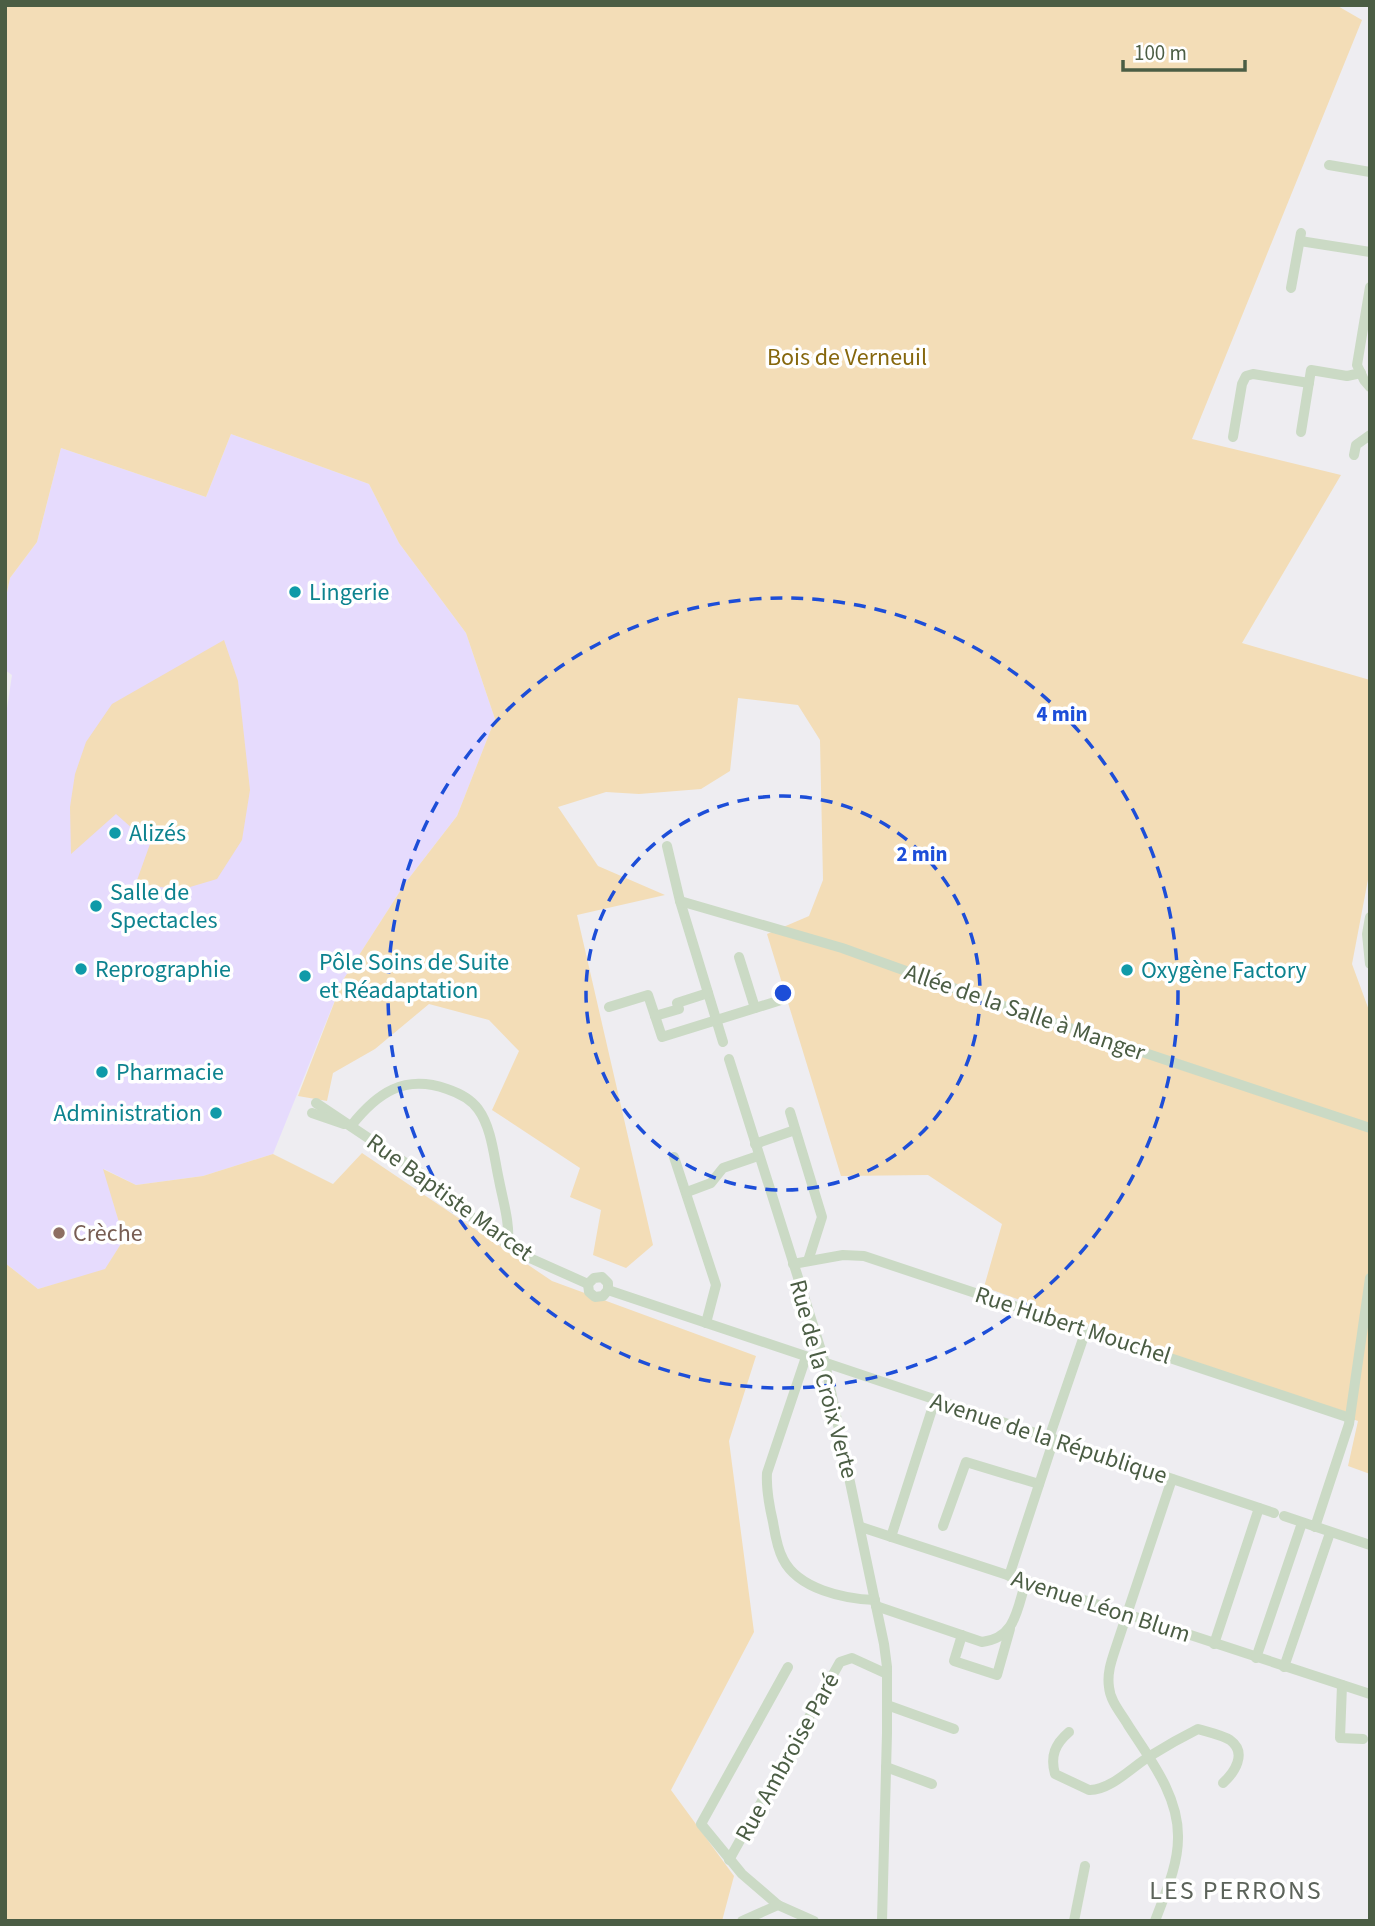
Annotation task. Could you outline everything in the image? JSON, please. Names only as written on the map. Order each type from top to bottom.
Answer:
[{"type":"street","points":[[1329,165],[1370,172]]},
{"type":"street","points":[[1291,288],[1300,237],[1370,252]]},
{"type":"street","points":[[1370,287],[1357,365],[1370,387]]},
{"type":"street","points":[[1301,432],[1311,370],[1347,376],[1361,373]]},
{"type":"street","points":[[1233,437],[1242,384],[1246,376],[1253,374],[1309,383]]},
{"type":"street","points":[[1354,455],[1356,445],[1370,435]]},
{"type":"street","points":[[667,846],[680,901],[723,1042]]},
{"type":"street","name":"Allée de la Salle à Manger","points":[[680,901],[842,948],[995,1003],[1370,1128]]},
{"type":"street","points":[[1370,917],[1367,934],[1370,964]]},
{"type":"street","points":[[739,957],[755,1008]]},
{"type":"street","points":[[655,1016],[678,1009],[677,1003],[708,993]]},
{"type":"street","points":[[609,1007],[648,995],[662,1037],[781,1000]]},
{"type":"street","name":"Rue de la Croix Verte","points":[[729,1059],[825,1363],[884,1644],[887,1705],[882,1921]]},
{"type":"street","points":[[351,1126],[369,1103],[402,1086],[428,1084],[466,1097],[478,1109],[487,1125],[509,1234],[508,1244]]},
{"type":"street","name":"Rue Baptiste Marcet","points":[[314,1108],[351,1126],[425,1176],[491,1234],[542,1263],[589,1284],[594,1278],[602,1277],[608,1283],[608,1290],[825,1363]]},
{"type":"street","points":[[790,1112],[822,1217],[808,1261]]},
{"type":"street","points":[[755,1144],[795,1130]]},
{"type":"street","points":[[687,1192],[711,1184],[723,1168],[758,1156]]},
{"type":"street","points":[[674,1157],[716,1285],[706,1323]]},
{"type":"street","name":"Rue Hubert Mouchel","points":[[793,1264],[843,1255],[864,1256],[1350,1418]]},
{"type":"street","points":[[1315,1527],[1350,1418],[1370,1278]]},
{"type":"street","points":[[1009,1576],[1086,1330]]},
{"type":"street","points":[[806,1357],[767,1473],[766,1491],[783,1560],[793,1573],[807,1583],[853,1599],[875,1603],[982,1642],[993,1640],[1010,1629]]},
{"type":"street","name":"Avenue de la République","points":[[825,1363],[1370,1545]]},
{"type":"street","points":[[891,1537],[935,1400]]},
{"type":"street","points":[[943,1526],[966,1462],[1039,1484]]},
{"type":"street","points":[[1155,1921],[1173,1872],[1178,1836],[1175,1811],[1166,1787],[1114,1703],[1109,1690],[1110,1667],[1172,1479]]},
{"type":"street","points":[[1214,1644],[1259,1508]]},
{"type":"street","points":[[1256,1658],[1302,1523]]},
{"type":"street","name":"Avenue Léon Blum","points":[[861,1527],[1370,1694]]},
{"type":"street","points":[[1284,1667],[1330,1532]]},
{"type":"street","points":[[962,1635],[954,1661],[997,1675],[1026,1581]]},
{"type":"street","name":"Rue Ambroise Paré","points":[[729,1860],[840,1662],[852,1658],[887,1674]]},
{"type":"street","points":[[788,1667],[701,1824],[742,1874],[778,1905],[814,1921]]},
{"type":"street","points":[[1342,1685],[1340,1738],[1363,1739]]},
{"type":"street","points":[[887,1705],[954,1729]]},
{"type":"street","points":[[1069,1732],[1058,1742],[1051,1762],[1055,1774],[1088,1790],[1110,1783],[1148,1757],[1198,1729],[1230,1740],[1237,1748],[1239,1759],[1235,1772],[1223,1783]]},
{"type":"street","points":[[886,1767],[933,1784]]},
{"type":"street","points":[[1074,1921],[1085,1866]]},
{"type":"street","points":[[742,1921],[778,1905]]},
{"type":"shaded area","points":[[231,434],[369,484],[399,543],[466,633],[495,719],[457,816],[406,882],[343,980],[273,1154],[203,1176],[136,1185],[104,1169],[124,1239],[105,1270],[38,1289],[5,1263],[5,722],[12,675],[5,670],[5,602],[10,578],[37,542],[61,448],[206,497]]},
{"type":"green space","name":"Bois de Verneuil","points":[[5,5],[1336,5],[1362,20],[1192,439],[1341,475],[1242,643],[1370,680],[1370,869],[1352,964],[1370,1013],[1370,1474],[1348,1466],[1358,1421],[984,1287],[1002,1224],[928,1175],[841,1176],[767,934],[809,916],[823,880],[820,740],[798,705],[738,698],[730,771],[701,789],[639,794],[606,792],[558,807],[598,866],[665,895],[577,915],[653,1245],[626,1268],[593,1255],[601,1210],[570,1197],[580,1168],[492,1110],[519,1051],[489,1020],[429,1004],[375,1049],[333,1073],[327,1101],[298,1096],[343,980],[406,882],[457,816],[495,719],[466,633],[399,543],[369,484],[231,434],[206,497],[61,448],[37,542],[10,578],[5,602]]},
{"type":"green space","points":[[224,640],[238,681],[250,790],[242,840],[217,879],[180,890],[136,883],[150,844],[116,814],[71,854],[70,807],[75,774],[86,742],[112,704]]},
{"type":"green space","points":[[362,1153],[552,1281],[756,1356],[729,1441],[754,1632],[671,1790],[734,1876],[722,1921],[5,1921],[5,1263],[38,1289],[105,1269],[124,1239],[103,1169],[136,1185],[203,1176],[273,1154],[333,1184]]},
{"type":"place","name":"Lingerie","points":[[295,592]]},
{"type":"place","name":"Alizés","points":[[115,833]]},
{"type":"place","name":"Salle de Spectacles","points":[[96,906]]},
{"type":"place","name":"Reprographie","points":[[81,969]]},
{"type":"place","name":"Oxygène Factory","points":[[1127,970]]},
{"type":"place","name":"Pôle Soins de Suite et Réadaptation","points":[[305,976]]},
{"type":"place","name":"Pharmacie","points":[[102,1072]]},
{"type":"place","name":"Administration","points":[[216,1113]]},
{"type":"place","name":"Crèche","points":[[59,1233]]},
{"type":"district","name":"LES PERRONS","points":[[1236,1890]]}]
